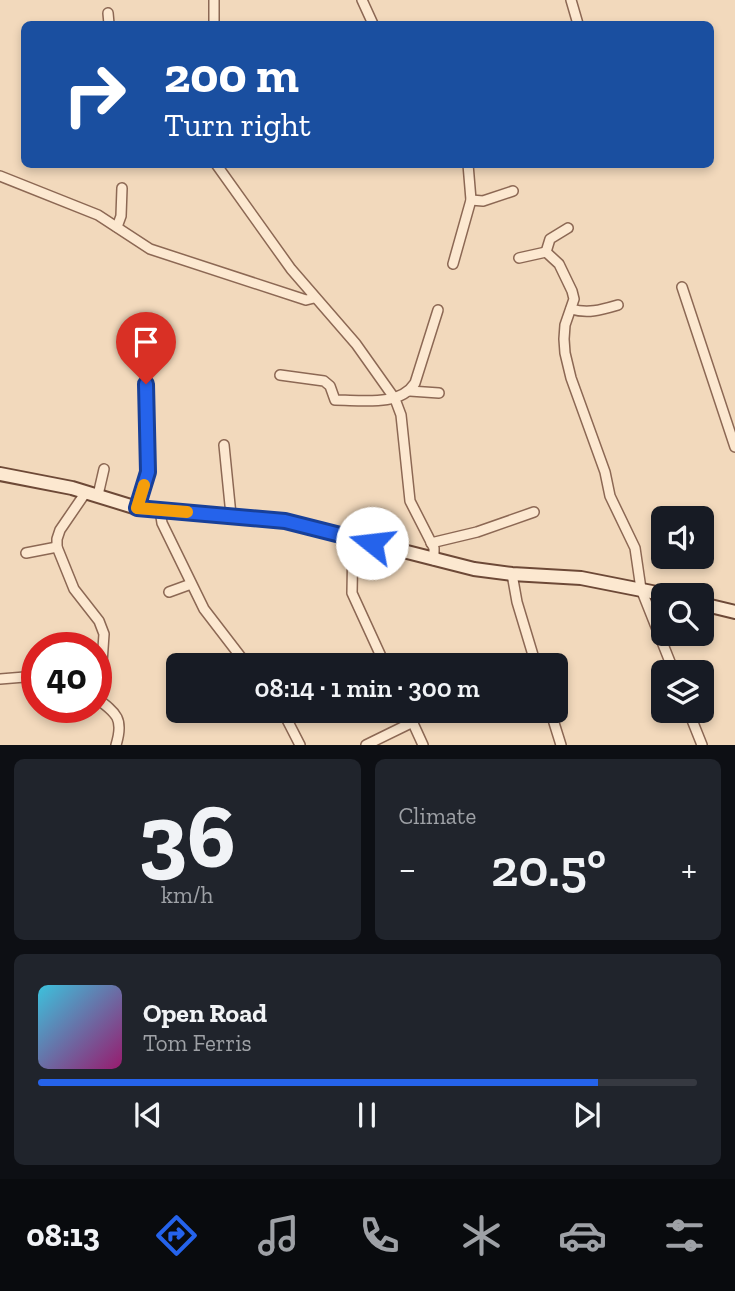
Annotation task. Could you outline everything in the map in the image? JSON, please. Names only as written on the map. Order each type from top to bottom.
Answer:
[{"type":"street","points":[[214,0],[214,21]]},
{"type":"street","points":[[362,0],[372,21]]},
{"type":"street","points":[[571,0],[577,21]]},
{"type":"street","points":[[108,13],[109,21]]},
{"type":"street","points":[[219,168],[265,236],[314,298],[356,344],[395,399],[401,415],[410,501],[431,543],[434,560]]},
{"type":"street","points":[[453,264],[471,200],[468,168]]},
{"type":"street","points":[[0,176],[98,215],[150,250],[300,298],[314,298]]},
{"type":"street","points":[[117,227],[121,216],[122,188]]},
{"type":"street","points":[[471,200],[483,201],[513,191]]},
{"type":"street","points":[[546,252],[550,239],[568,228]]},
{"type":"street","points":[[519,258],[546,252]]},
{"type":"street","points":[[546,252],[559,264],[572,291],[574,299],[565,325],[567,363],[606,471],[610,496],[635,548],[642,589],[669,660]]},
{"type":"street","points":[[682,287],[735,447]]},
{"type":"street","points":[[571,309],[592,312],[618,305]]},
{"type":"street","points":[[410,391],[420,372],[438,310]]},
{"type":"street","points":[[280,375],[324,381],[330,386],[335,400],[395,399],[410,391],[439,393]]},
{"type":"street","points":[[137,508],[148,472],[146,384]]},
{"type":"street","points":[[224,445],[231,515]]},
{"type":"street","points":[[103,632],[99,621],[74,589],[57,547],[57,539],[60,530],[92,493],[104,469]]},
{"type":"street","points":[[0,474],[92,493],[137,508],[285,521],[434,560],[512,574],[582,578],[651,591]]},
{"type":"street","points":[[160,510],[162,523],[191,584],[211,619],[238,653]]},
{"type":"street","points":[[431,543],[477,532],[534,512]]},
{"type":"street","points":[[353,537],[352,593],[379,653]]},
{"type":"street","points":[[26,553],[57,547]]},
{"type":"street","points":[[512,574],[517,603],[532,653]]},
{"type":"street","points":[[169,592],[191,584]]},
{"type":"street","points":[[714,607],[735,612]]},
{"type":"street","points":[[0,679],[21,677]]},
{"type":"street","points":[[112,712],[118,717],[121,726],[114,745]]},
{"type":"street","points":[[289,723],[300,745]]},
{"type":"street","points":[[366,745],[411,723]]},
{"type":"street","points":[[413,723],[423,745]]},
{"type":"street","points":[[555,723],[561,745]]},
{"type":"street","points":[[693,723],[702,745]]},
{"type":"slow traffic","points":[[144,485],[137,508],[187,512]]},
{"type":"route","points":[[146,384],[148,472],[137,508],[285,521],[372,543]]}]
